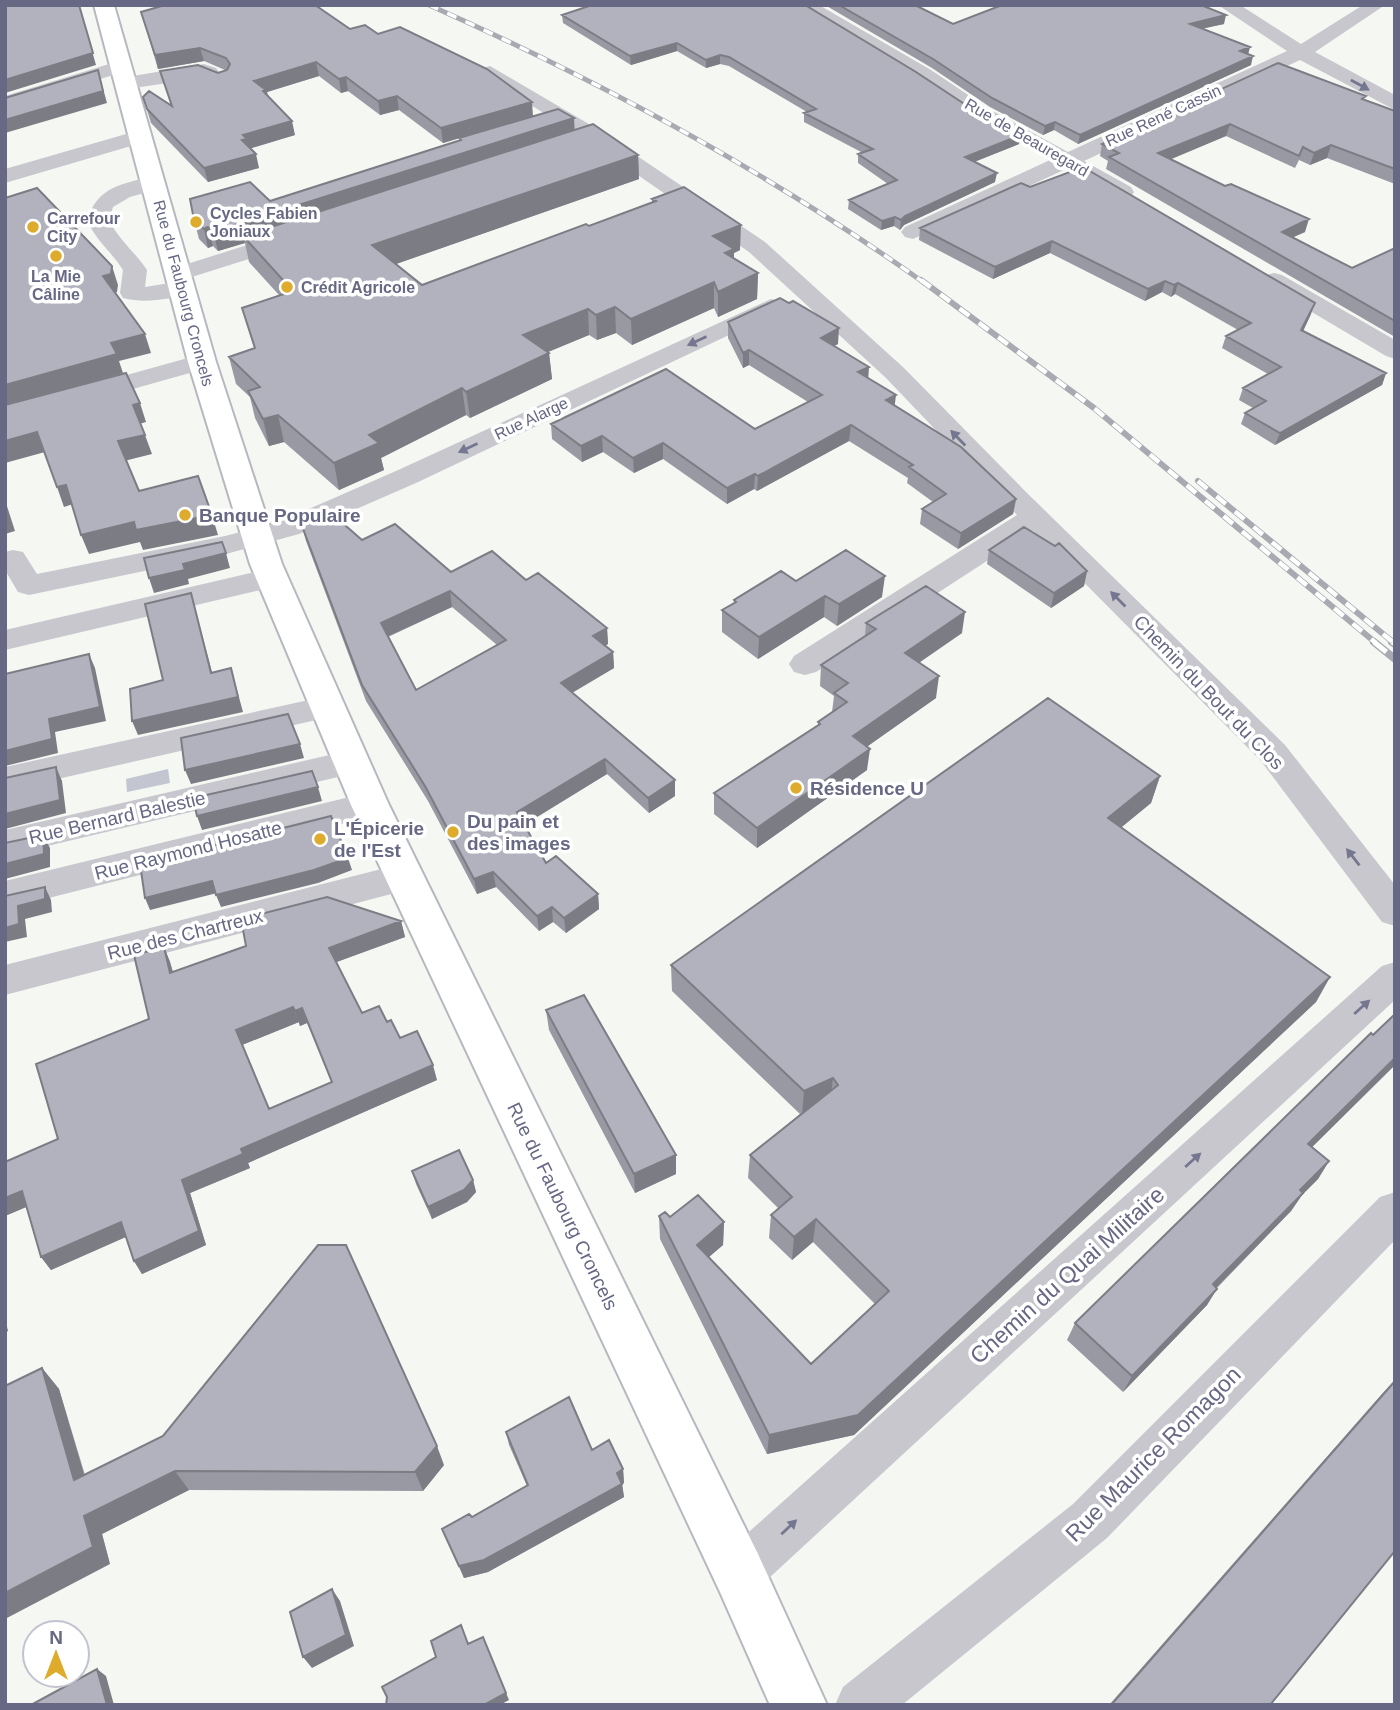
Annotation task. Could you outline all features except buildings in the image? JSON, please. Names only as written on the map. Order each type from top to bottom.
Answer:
[{"type":"main road","name":"Rue du Faubourg Croncels","points":[[104,5],[202,362],[272,578],[370,804],[739,1573],[799,1705]]},
{"type":"street","name":"Rue de Beauregard","points":[[805,5],[924,74],[982,113],[1137,200]]},
{"type":"street","points":[[1210,5],[1235,20],[1275,35]]},
{"type":"street","points":[[1227,5],[1301,52],[1395,104]]},
{"type":"street","points":[[1373,6],[1395,19]]},
{"type":"street","name":"Rue René Cassin","points":[[913,232],[1301,52],[1373,6]]},
{"type":"street","points":[[5,103],[125,75],[204,70],[221,78]]},
{"type":"street","name":"Chemin du Bout du Clos","points":[[490,72],[598,138],[757,247],[895,373],[1035,517],[1273,753],[1395,912]]},
{"type":"street","points":[[537,124],[563,116]]},
{"type":"street","points":[[5,176],[140,136]]},
{"type":"street","points":[[572,146],[598,138]]},
{"type":"street","points":[[154,183],[122,192],[103,204],[98,220],[106,237],[123,252],[135,270],[132,293],[146,294],[313,231]]},
{"type":"street","points":[[1254,268],[1395,351]]},
{"type":"street","name":"Rue Alarge","points":[[5,561],[13,559],[29,585],[257,538],[289,528],[406,477],[802,290]]},
{"type":"street","points":[[5,417],[202,362]]},
{"type":"street","points":[[804,664],[1035,517]]},
{"type":"street","points":[[5,640],[272,578]]},
{"type":"street","points":[[5,779],[327,707]]},
{"type":"street","name":"Rue Bernard Balestie","points":[[5,843],[351,762]]},
{"type":"street","name":"Rue Raymond Hosatte","points":[[5,895],[370,804]]},
{"type":"street","name":"Rue des Chartreux","points":[[5,980],[405,877]]},
{"type":"street","name":"Chemin du Quai Militaire","points":[[739,1573],[1395,977]]},
{"type":"street","name":"Rue Maurice Romagon","points":[[861,1705],[1090,1521],[1395,1211]]},
{"type":"shaded area","points":[[168,769],[170,783],[127,792],[126,779]]},
{"type":"railway","points":[[429,5],[557,65],[683,131],[805,203],[923,282]]},
{"type":"railway","points":[[921,280],[1094,408],[1376,643]]},
{"type":"railway","points":[[1198,481],[1394,643]]},
{"type":"railway","points":[[1374,642],[1395,659]]},
{"type":"place","name":"Cycles Fabien Joniaux","points":[[196,222]]},
{"type":"place","name":"Carrefour City","points":[[33,227]]},
{"type":"place","name":"La Mie Câline","points":[[56,256]]},
{"type":"place","name":"Crédit Agricole","points":[[287,287]]},
{"type":"place","name":"Banque Populaire","points":[[185,515]]},
{"type":"place","name":"Résidence U","points":[[796,788]]},
{"type":"place","name":"Du pain et des images","points":[[453,832]]},
{"type":"place","name":"L'Épicerie de l'Est","points":[[320,839]]}]
